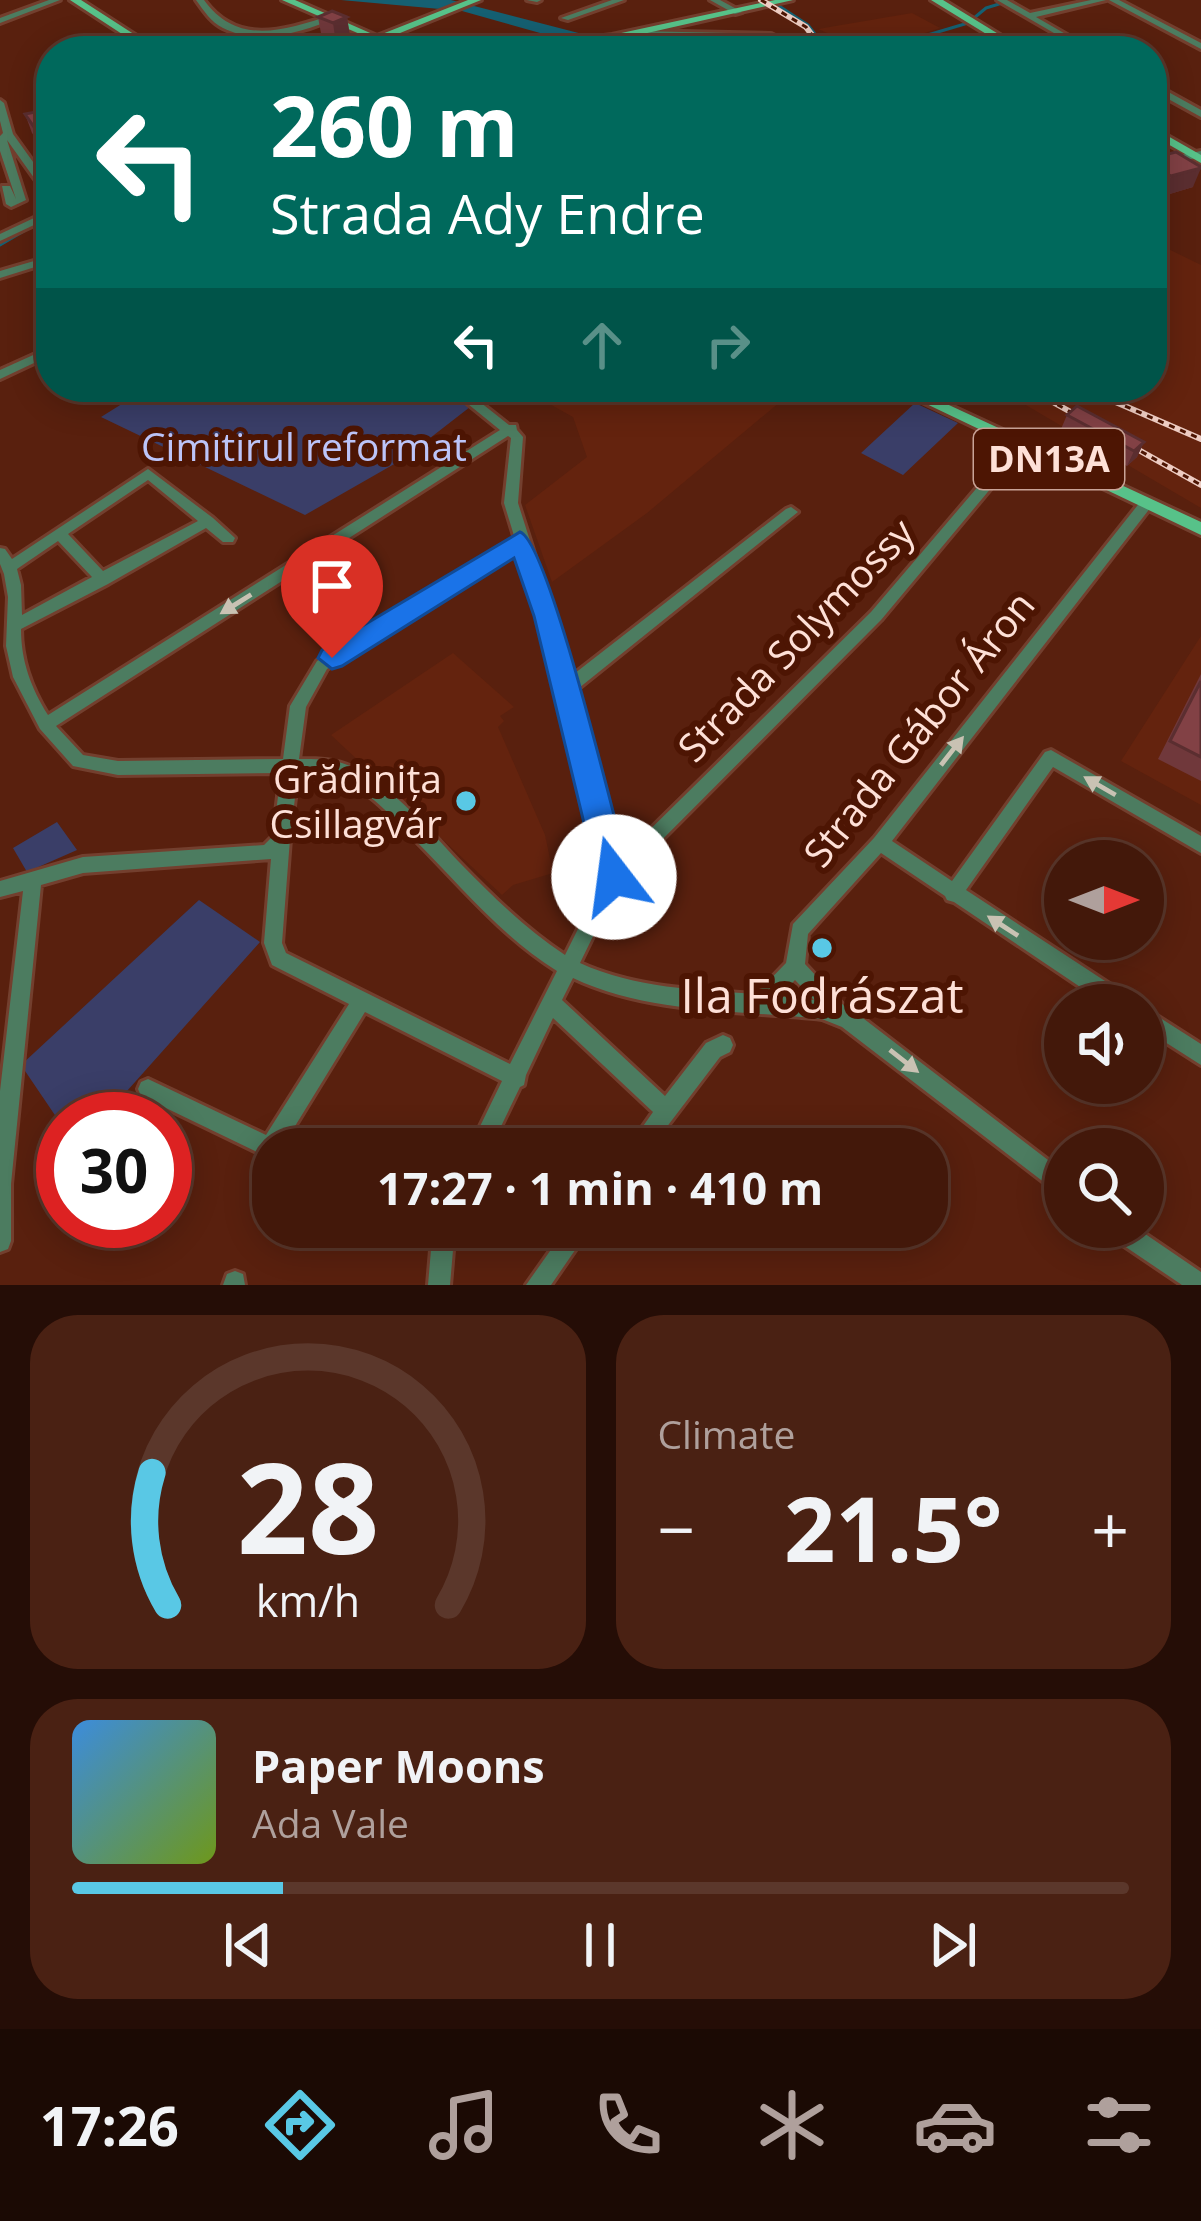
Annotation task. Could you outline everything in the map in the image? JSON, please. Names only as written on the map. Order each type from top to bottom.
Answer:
[{"type":"main road","points":[[75,0],[131,36]]},
{"type":"main road","points":[[287,0],[332,17],[361,36]]},
{"type":"main road","points":[[391,36],[475,0]]},
{"type":"main road","points":[[622,36],[788,0]]},
{"type":"main road","points":[[936,0],[996,36]]},
{"type":"main road","points":[[1167,139],[1199,157]]},
{"type":"main road","name":"DN13A","points":[[929,402],[1201,529]]},
{"type":"street","points":[[0,21],[56,0]]},
{"type":"street","points":[[200,0],[215,18],[261,35],[286,34],[332,17]]},
{"type":"street","points":[[565,17],[620,0]]},
{"type":"street","points":[[714,0],[738,12]]},
{"type":"street","points":[[1029,16],[1102,0]]},
{"type":"street","points":[[1113,0],[1201,46]]},
{"type":"street","points":[[1004,2],[1064,36]]},
{"type":"street","points":[[637,33],[771,36]]},
{"type":"street","points":[[1167,95],[1201,114]]},
{"type":"street","points":[[0,103],[8,134],[36,173]]},
{"type":"street","points":[[6,188],[11,203],[21,200],[1,140],[8,134]]},
{"type":"street","points":[[1167,162],[1199,157]]},
{"type":"street","points":[[0,238],[36,220]]},
{"type":"street","points":[[0,275],[36,264]]},
{"type":"street","points":[[0,375],[36,358]]},
{"type":"street","points":[[475,402],[512,428],[519,446],[510,496],[520,542],[547,616],[614,877]]},
{"type":"street","points":[[48,723],[512,428]]},
{"type":"street","name":"Strada Solymossy","points":[[490,1128],[614,877],[876,616],[1021,446]]},
{"type":"street","points":[[228,538],[148,473],[58,533],[6,560],[9,638],[25,691],[67,752],[92,766],[325,766],[358,779],[521,933],[571,968],[623,986],[761,1002],[848,1019]]},
{"type":"street","name":"Strada Gábor Áron","points":[[761,1002],[795,967],[799,930],[880,843],[1146,504]]},
{"type":"street","points":[[564,691],[791,512]]},
{"type":"street","points":[[9,638],[208,521]]},
{"type":"street","points":[[58,533],[104,580]]},
{"type":"street","points":[[517,1078],[286,965],[275,951],[281,839],[301,698],[322,665],[520,542]]},
{"type":"street","points":[[953,894],[1051,757],[1201,845]]},
{"type":"street","points":[[0,889],[104,863],[258,855],[281,839]]},
{"type":"street","points":[[880,843],[1092,984]]},
{"type":"street","points":[[0,1241],[0,1184],[33,878]]},
{"type":"street","points":[[795,967],[848,1019],[1044,1170]]},
{"type":"street","points":[[148,1089],[270,1148],[360,1003]]},
{"type":"street","points":[[553,1005],[666,1111]]},
{"type":"street","points":[[1164,1031],[1201,1055]]},
{"type":"street","points":[[653,1128],[713,1050],[723,1045]]},
{"type":"street","points":[[439,1285],[442,1248]]},
{"type":"street","points":[[537,1285],[564,1248]]},
{"type":"street","points":[[1147,1248],[1201,1285]]},
{"type":"shaded area","points":[[341,0],[451,0],[590,36],[551,36],[462,11]]},
{"type":"shaded area","points":[[912,13],[940,28],[915,36],[834,36],[818,29]]},
{"type":"shaded area","points":[[1167,248],[1201,265],[1201,508],[1021,402],[1167,402]]},
{"type":"shaded area","points":[[546,402],[780,402],[647,513],[552,582],[525,505],[587,457],[573,417]]},
{"type":"shaded area","points":[[1201,636],[1201,805],[1121,761]]},
{"type":"shaded area","points":[[453,653],[514,707],[500,716],[504,721],[498,727],[545,835],[553,873],[513,885],[502,895],[331,735]]},
{"type":"green space","name":"Cimitirul reformat","points":[[125,402],[460,402],[470,407],[403,459],[305,515],[101,417]]},
{"type":"green space","points":[[915,403],[958,423],[903,475],[861,453]]},
{"type":"green space","points":[[57,822],[77,850],[27,872],[13,848]]},
{"type":"green space","points":[[199,900],[260,942],[126,1092],[39,1092],[21,1065]]},
{"type":"building","points":[[332,11],[347,17],[333,23],[318,17]]},
{"type":"building","points":[[36,112],[36,130],[25,114]]},
{"type":"building","points":[[1176,152],[1201,168],[1171,176],[1167,154]]},
{"type":"building","points":[[1077,406],[1144,442],[1134,451],[1067,415]]},
{"type":"building","points":[[1201,681],[1201,757],[1170,741]]},
{"type":"waterway","points":[[924,36],[968,23],[986,8],[1012,0]]},
{"type":"waterway","points":[[779,6],[816,36]]},
{"type":"waterway","points":[[0,245],[36,224]]},
{"type":"railway","points":[[761,0],[813,36]]},
{"type":"railway","points":[[1053,402],[1201,485]]},
{"type":"railway","points":[[1116,402],[1201,439]]},
{"type":"place","name":"Grădinița Csillagvár","points":[[466,801]]},
{"type":"place","name":"Ila Fodrászat","points":[[822,948]]},
{"type":"route","points":[[332,658],[520,542],[547,616],[614,877]]}]
